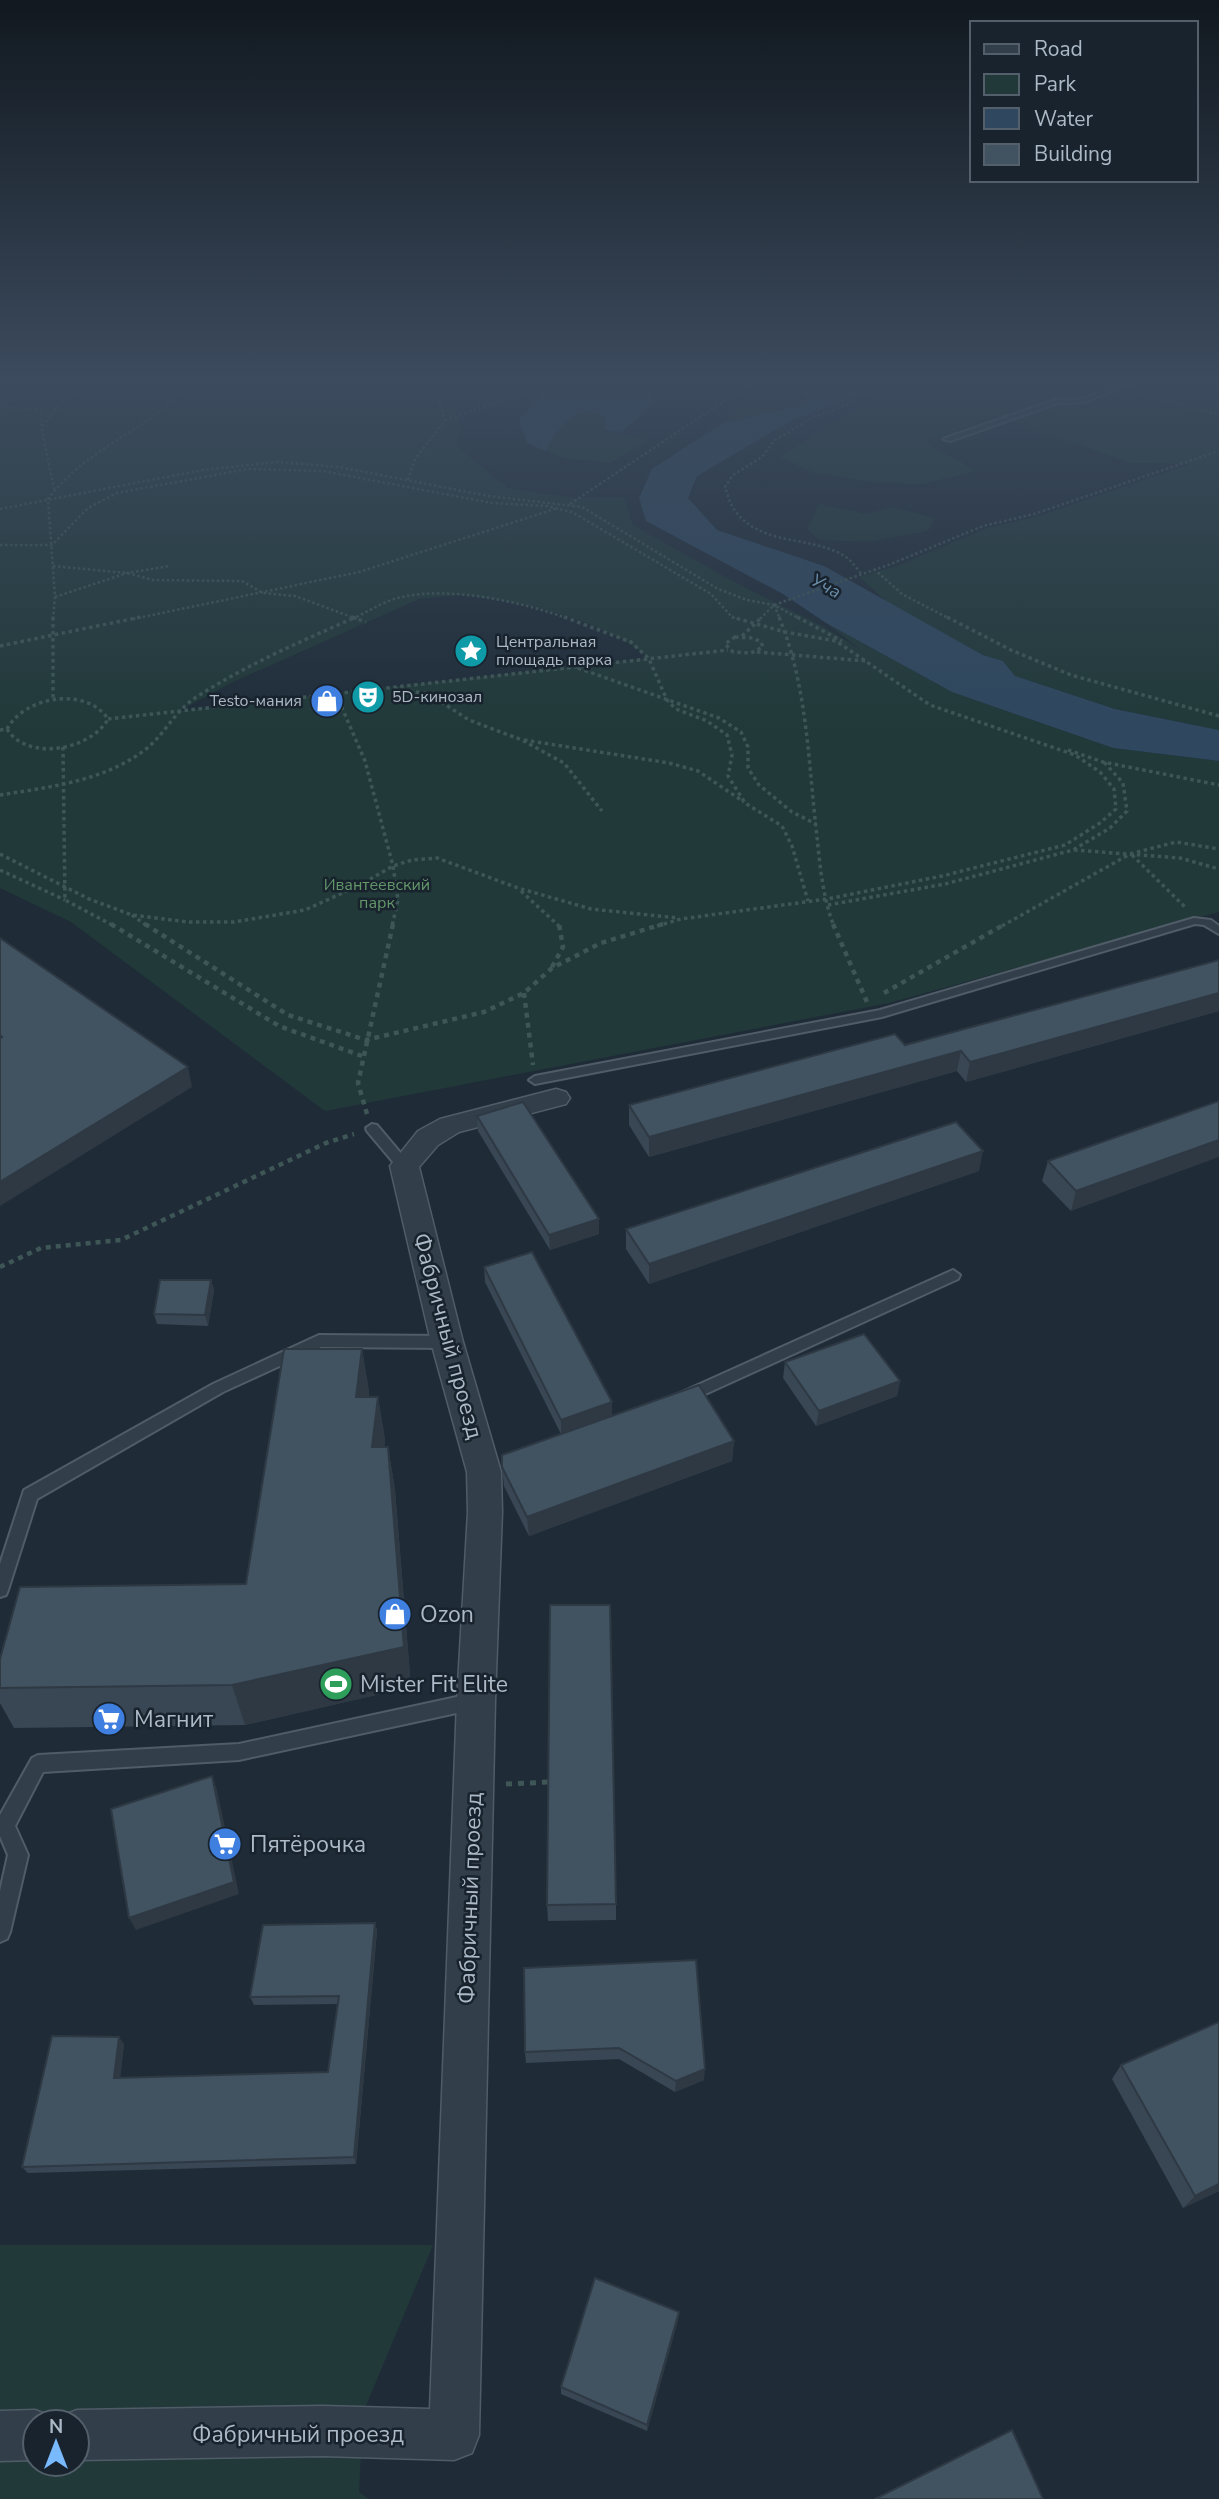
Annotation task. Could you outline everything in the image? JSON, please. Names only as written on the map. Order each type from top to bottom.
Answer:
[{"type":"street","points":[[404,1166],[428,1138],[450,1125],[545,1089]]},
{"type":"street","name":"Фабричный проезд","points":[[91,2435],[323,2431],[454,2435],[476,1701],[485,1512],[494,1469],[447,1342],[404,1166]]},
{"type":"street","points":[[0,2436],[21,2435]]},
{"type":"lane","points":[[545,1089],[882,1013],[1199,920],[1212,924],[1219,931]]},
{"type":"lane","points":[[372,1128],[404,1166]]},
{"type":"lane","points":[[676,1401],[953,1275]]},
{"type":"lane","points":[[0,1590],[30,1495],[218,1388],[319,1341],[447,1342]]},
{"type":"lane","points":[[0,1932],[18,1855],[3,1825],[38,1764],[239,1752],[476,1701]]},
{"type":"path","points":[[0,509],[61,497]]},
{"type":"path","points":[[0,545],[52,545],[88,508],[112,497]]},
{"type":"path","points":[[0,854],[64,886],[132,915],[167,941],[288,1015],[366,1040],[484,1012],[524,993],[552,968],[601,943],[681,919],[827,899],[942,876],[1065,845],[1100,823],[1116,809],[1114,789],[1100,772],[1075,755],[930,705],[871,661],[836,642],[753,625],[732,617],[710,594],[572,512],[559,508],[492,503],[458,497]]},
{"type":"path","points":[[494,497],[571,504],[582,508],[718,589],[747,600],[774,605],[871,661],[933,704],[1103,762],[1219,785]]},
{"type":"path","points":[[0,646],[359,572],[571,504],[582,497]]},
{"type":"path","points":[[727,497],[728,503],[738,516],[766,535],[827,549],[857,565],[861,573]]},
{"type":"path","points":[[729,650],[726,647],[727,641],[742,636],[774,605],[983,526],[1034,514],[1085,497]]},
{"type":"path","points":[[48,499],[55,597],[51,635],[53,701]]},
{"type":"path","points":[[53,566],[127,573],[153,580],[242,581],[263,593],[295,596],[366,622]]},
{"type":"path","points":[[55,597],[127,573],[169,566]]},
{"type":"path","points":[[873,569],[902,594],[1010,650],[1082,679],[1219,716]]},
{"type":"path","points":[[1,795],[64,785],[107,771],[147,748],[176,712],[196,697],[252,664],[401,597],[430,593],[505,600],[596,628],[631,642],[649,659],[667,700],[676,709],[707,721],[727,735],[732,755],[728,776],[745,803]]},
{"type":"path","points":[[774,605],[792,655],[810,741],[807,757],[821,875],[832,922],[867,1002],[882,1013]]},
{"type":"path","points":[[742,636],[761,642],[763,647],[757,652]]},
{"type":"path","points":[[7,729],[15,741],[24,745],[39,748],[63,747],[95,736],[108,719],[729,650],[739,653],[871,661]]},
{"type":"path","points":[[575,667],[719,718],[741,732],[748,747],[748,768],[759,785],[792,812],[817,824]]},
{"type":"path","points":[[389,688],[429,694],[469,720],[522,740],[564,763],[602,811]]},
{"type":"path","points":[[0,1267],[41,1248],[121,1240],[326,1143],[372,1128],[358,1083],[398,900],[393,866],[365,761],[336,694]]},
{"type":"path","points":[[7,729],[14,716],[30,707],[53,701],[74,700],[96,704],[104,710],[108,719]]},
{"type":"path","points":[[0,730],[7,729]]},
{"type":"path","points":[[522,740],[669,763],[698,771],[720,788],[782,826],[792,846],[808,901]]},
{"type":"path","points":[[63,747],[65,900]]},
{"type":"path","points":[[828,905],[944,884],[1073,850],[1110,828],[1127,811],[1121,776],[1103,762]]},
{"type":"path","points":[[879,995],[1130,854],[1176,842],[1219,849]]},
{"type":"path","points":[[1073,850],[1180,858],[1219,869]]},
{"type":"path","points":[[1130,854],[1199,920]]},
{"type":"path","points":[[132,915],[188,922],[234,922],[305,910],[358,886],[393,866],[412,860],[437,858],[518,888],[591,909],[681,919]]},
{"type":"path","points":[[0,870],[127,933],[279,1026],[362,1056]]},
{"type":"path","points":[[518,888],[559,925],[563,947],[552,968]]},
{"type":"path","points":[[524,993],[545,1089]]},
{"type":"path","points":[[498,1785],[550,1782]]},
{"type":"green space","name":"Ивантеевский парк","points":[[0,497],[624,497],[633,525],[727,578],[822,626],[861,650],[826,623],[952,692],[1113,748],[1219,761],[1219,912],[889,1003],[325,1111],[71,922],[0,888]],"holes":[[[461,595],[509,602],[585,623],[630,644],[648,658],[179,711],[233,682],[419,599]]]},
{"type":"green space","points":[[1095,497],[1219,497],[1219,730],[1115,709],[1015,676],[1003,661],[983,655],[887,602],[859,577],[897,566],[987,528],[1042,515]]},
{"type":"green space","points":[[819,504],[867,514],[892,507],[935,518],[928,531],[869,542],[819,540],[807,529]]},
{"type":"green space","points":[[0,2245],[433,2245],[363,2413],[359,2492],[369,2499],[0,2499]]},
{"type":"water","name":"Уча","points":[[689,497],[717,530],[824,566],[983,655],[1003,661],[1015,676],[1115,709],[1219,730],[1219,761],[1113,748],[952,692],[826,623],[783,594],[646,521],[639,498]]},
{"type":"building","points":[[0,938],[188,1067],[0,1182],[2,1037]]},
{"type":"building","points":[[1219,960],[1219,993],[970,1062],[961,1051],[649,1137],[629,1105],[895,1034],[905,1045]]},
{"type":"building","points":[[1219,1101],[1219,1140],[1076,1191],[1048,1161]]},
{"type":"building","points":[[523,1102],[599,1219],[549,1235],[477,1116]]},
{"type":"building","points":[[956,1122],[983,1151],[649,1264],[626,1229]]},
{"type":"building","points":[[532,1252],[612,1402],[561,1420],[484,1267]]},
{"type":"building","points":[[160,1280],[211,1280],[205,1315],[154,1314]]},
{"type":"building","points":[[864,1334],[900,1381],[819,1411],[785,1362]]},
{"type":"building","points":[[284,1349],[362,1349],[356,1397],[378,1397],[372,1447],[388,1447],[404,1647],[232,1685],[0,1688],[0,1659],[20,1587],[246,1584]]},
{"type":"building","points":[[699,1385],[734,1441],[527,1517],[502,1467],[502,1455]]},
{"type":"building","points":[[550,1605],[610,1605],[616,1904],[547,1905]]},
{"type":"building","points":[[212,1776],[234,1882],[129,1918],[111,1809]]},
{"type":"building","points":[[375,1923],[354,2157],[22,2167],[52,2036],[119,2037],[114,2078],[328,2072],[339,1996],[250,1997],[263,1925]]},
{"type":"building","points":[[696,1960],[705,2069],[676,2081],[619,2048],[525,2052],[524,1968]]},
{"type":"building","points":[[1219,2022],[1219,2184],[1195,2196],[1121,2065]]},
{"type":"building","points":[[595,2278],[679,2312],[647,2425],[561,2387]]},
{"type":"building","points":[[1012,2430],[1043,2499],[875,2499]]},
{"type":"place","name":"Центральная площадь парка","points":[[471,651]]},
{"type":"place","name":"5D-кинозал","points":[[368,697]]},
{"type":"place","name":"Testo-мания","points":[[327,701]]},
{"type":"place","name":"Ozon","points":[[395,1614]]},
{"type":"place","name":"Mister Fit Elite","points":[[336,1684]]},
{"type":"place","name":"Магнит","points":[[109,1719]]},
{"type":"place","name":"Пятёрочка","points":[[225,1844]]}]
